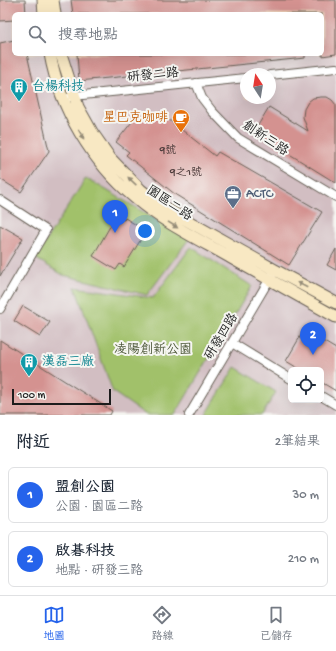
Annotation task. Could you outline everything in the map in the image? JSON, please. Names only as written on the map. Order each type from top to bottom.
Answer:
[{"type":"street","points":[[43,0],[44,12]]},
{"type":"street","points":[[53,0],[55,12]]},
{"type":"street","name":"園區二路","points":[[51,56],[62,100],[83,138],[102,163],[134,198],[174,226],[272,275],[336,304]]},
{"type":"street","name":"園區二路","points":[[62,56],[73,96],[80,112],[110,158],[141,190],[164,207],[336,317]]},
{"type":"street","points":[[276,74],[336,68]]},
{"type":"street","name":"研發二路","points":[[62,100],[73,96],[240,79]]},
{"type":"street","name":"創新三路","points":[[196,84],[202,98],[238,138],[336,197]]},
{"type":"street","points":[[0,200],[46,230],[0,309]]},
{"type":"street","name":"研發四路","points":[[189,415],[272,275]]},
{"type":"street","points":[[232,343],[288,377]]},
{"type":"street","points":[[324,398],[336,405]]},
{"type":"shaded area","points":[[0,0],[336,0],[336,415],[0,415]]},
{"type":"green space","points":[[86,178],[189,239],[147,295],[63,275],[35,258]]},
{"type":"green space","name":"凌陽創新公園","points":[[191,247],[252,286],[175,415],[146,415],[113,392],[75,287],[153,298]]},
{"type":"green space","points":[[235,367],[276,392],[262,415],[206,415]]},
{"type":"building","points":[[0,0],[25,0],[26,12],[12,12],[12,20],[0,21]]},
{"type":"building","points":[[71,0],[336,0],[336,54],[324,56],[324,12],[73,12]]},
{"type":"building","name":"台楊科技","points":[[12,40],[12,56],[27,56],[49,151],[21,192],[0,179],[0,43]]},
{"type":"building","points":[[77,56],[305,56],[305,58],[79,81]]},
{"type":"building","points":[[327,97],[336,105],[336,183],[254,132],[269,107],[308,131],[303,117],[304,109],[308,102],[313,98]]},
{"type":"building","points":[[159,112],[215,156],[218,152],[322,212],[289,265],[176,195],[126,155],[129,152],[116,142],[139,113],[151,122]]},
{"type":"building","points":[[116,216],[124,220],[125,218],[146,231],[124,267],[120,264],[116,270],[93,256]]},
{"type":"building","points":[[0,225],[23,238],[0,276]]},
{"type":"building","points":[[336,249],[336,270],[327,265]]},
{"type":"building","points":[[23,306],[50,322],[40,337],[14,321]]},
{"type":"building","points":[[304,330],[336,349],[336,391],[324,384],[324,367],[296,367],[286,361]]},
{"type":"building","name":"漢磊三廠","points":[[0,340],[112,411],[110,415],[0,415]]},
{"type":"place","name":"台楊科技","points":[[19,102]]},
{"type":"place","name":"星巴克咖啡","points":[[181,133]]},
{"type":"place","name":"ACTC","points":[[233,209]]},
{"type":"place","name":"盟創公園","points":[[115,233]]},
{"type":"place","name":"啟碁科技","points":[[313,355]]},
{"type":"place","name":"漢磊三廠","points":[[29,377]]}]
